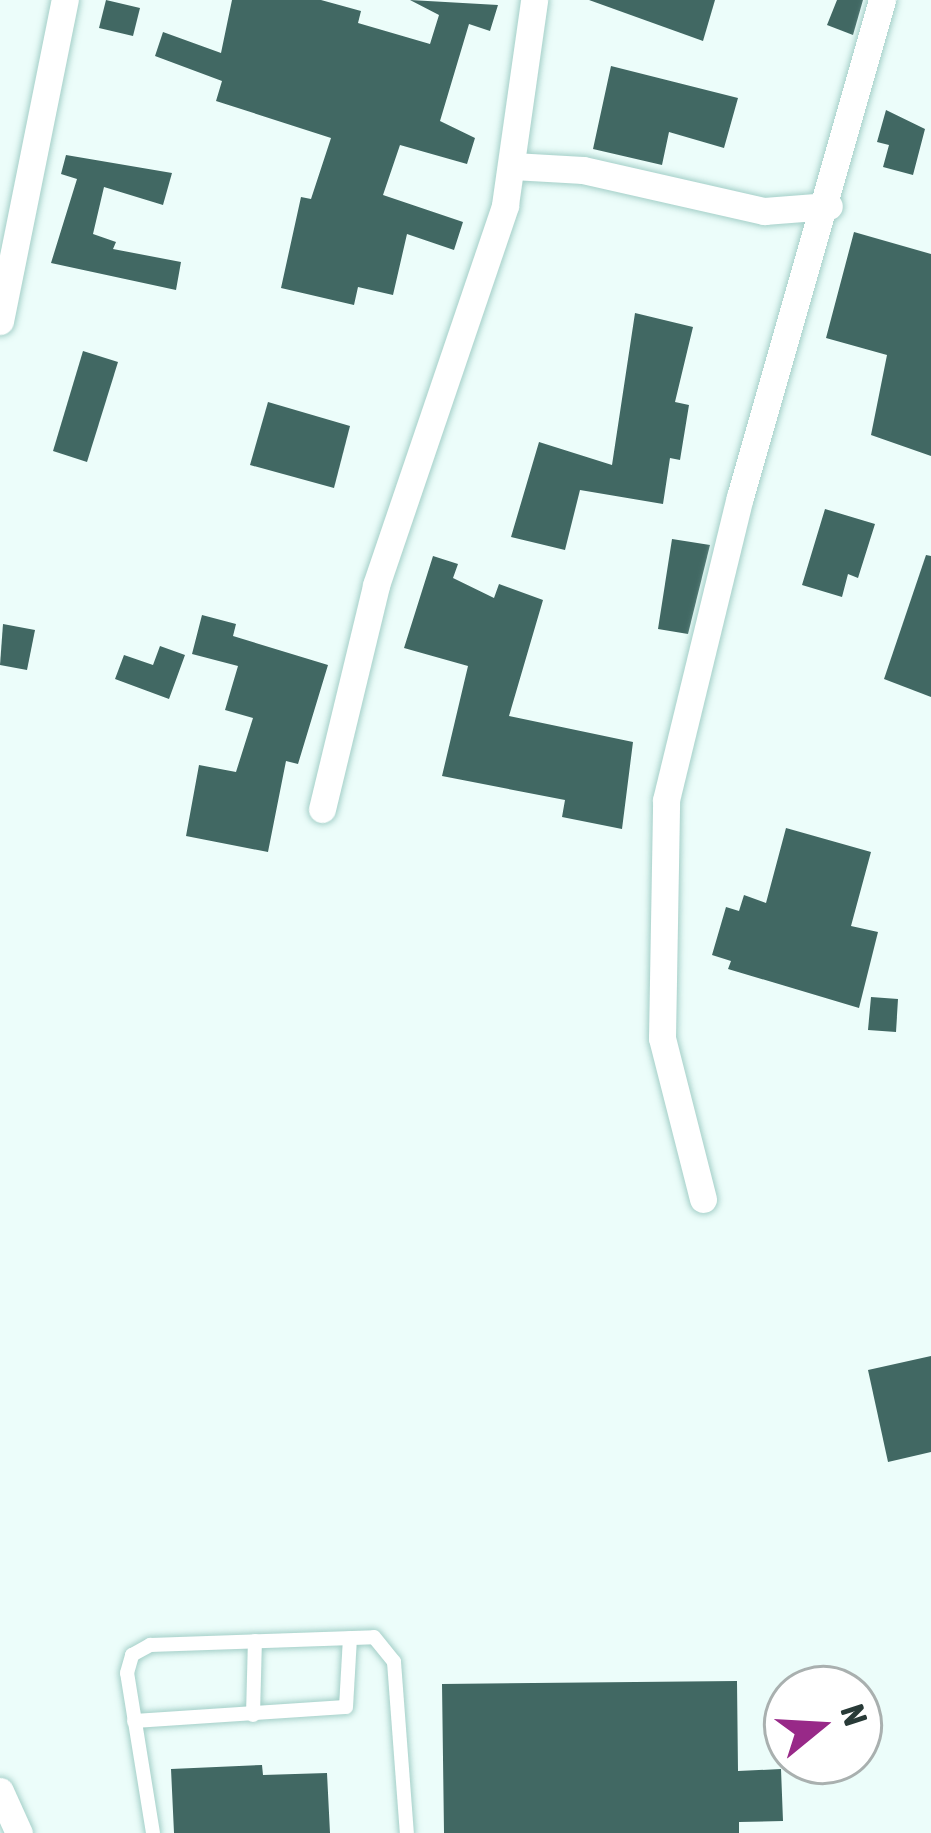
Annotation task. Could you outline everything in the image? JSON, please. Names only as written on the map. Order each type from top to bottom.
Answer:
[{"type":"street","points":[[2,305],[65,0]]},
{"type":"street","points":[[322,809],[376,585],[480,299],[513,166],[534,0]]},
{"type":"street","points":[[703,1199],[662,1038],[666,800],[740,497],[829,206],[882,0]]},
{"type":"street","points":[[513,166],[583,170],[764,211],[829,206]]},
{"type":"street","points":[[0,1791],[19,1833]]},
{"type":"lane","points":[[153,1833],[134,1721],[132,1655],[150,1645],[374,1637],[394,1662],[407,1833]]},
{"type":"lane","points":[[134,1721],[346,1707],[350,1638]]},
{"type":"lane","points":[[253,1715],[255,1641]]},
{"type":"building","points":[[106,0],[140,8],[133,36],[99,28]]},
{"type":"building","points":[[232,0],[321,0],[361,11],[358,23],[430,44],[439,15],[410,0],[498,5],[490,31],[469,24],[440,121],[475,138],[467,164],[400,145],[383,195],[463,222],[454,250],[407,234],[393,295],[358,287],[354,305],[281,288],[301,197],[311,199],[331,138],[216,101],[222,81],[155,56],[163,32],[221,53]]},
{"type":"building","points":[[589,0],[715,0],[703,41]]},
{"type":"building","points":[[837,0],[863,0],[853,35],[827,25]]},
{"type":"building","points":[[611,66],[738,98],[724,148],[669,132],[662,165],[593,149]]},
{"type":"building","points":[[886,110],[925,129],[913,175],[883,167],[889,145],[877,142]]},
{"type":"building","points":[[66,155],[172,173],[163,205],[104,187],[93,234],[116,242],[113,249],[181,262],[176,290],[51,263],[77,179],[61,174]]},
{"type":"building","points":[[854,232],[931,254],[931,456],[871,435],[887,355],[826,338]]},
{"type":"building","points":[[635,313],[693,327],[675,402],[689,405],[680,460],[670,458],[663,504],[580,490],[565,550],[511,537],[539,442],[612,465]]},
{"type":"building","points":[[83,351],[118,362],[87,462],[53,451]]},
{"type":"building","points":[[268,402],[350,426],[334,488],[250,465]]},
{"type":"building","points":[[825,509],[875,524],[858,578],[848,574],[842,597],[802,585]]},
{"type":"building","points":[[672,539],[710,545],[688,634],[658,629]]},
{"type":"building","points":[[926,555],[931,556],[931,697],[884,679]]},
{"type":"building","points":[[433,556],[458,564],[453,578],[494,598],[499,584],[543,600],[509,716],[633,742],[622,829],[562,817],[565,800],[442,776],[468,666],[404,648]]},
{"type":"building","points":[[202,615],[236,624],[233,636],[328,665],[298,764],[286,761],[268,852],[186,836],[199,765],[236,772],[253,718],[225,710],[238,666],[192,654]]},
{"type":"building","points":[[3,624],[35,630],[27,670],[0,665]]},
{"type":"building","points":[[160,646],[185,655],[169,699],[115,679],[124,655],[153,665]]},
{"type":"building","points":[[786,828],[871,852],[851,926],[878,932],[859,1008],[728,969],[731,961],[712,955],[726,907],[739,911],[744,895],[766,903]]},
{"type":"building","points":[[871,997],[898,999],[896,1032],[868,1030]]},
{"type":"building","points":[[931,1356],[931,1452],[888,1462],[868,1370]]},
{"type":"building","points":[[737,1681],[738,1771],[763,1770],[763,1785],[782,1785],[783,1821],[739,1822],[739,1833],[444,1833],[442,1684]]},
{"type":"building","points":[[262,1765],[263,1775],[327,1773],[330,1833],[174,1833],[171,1769]]}]
